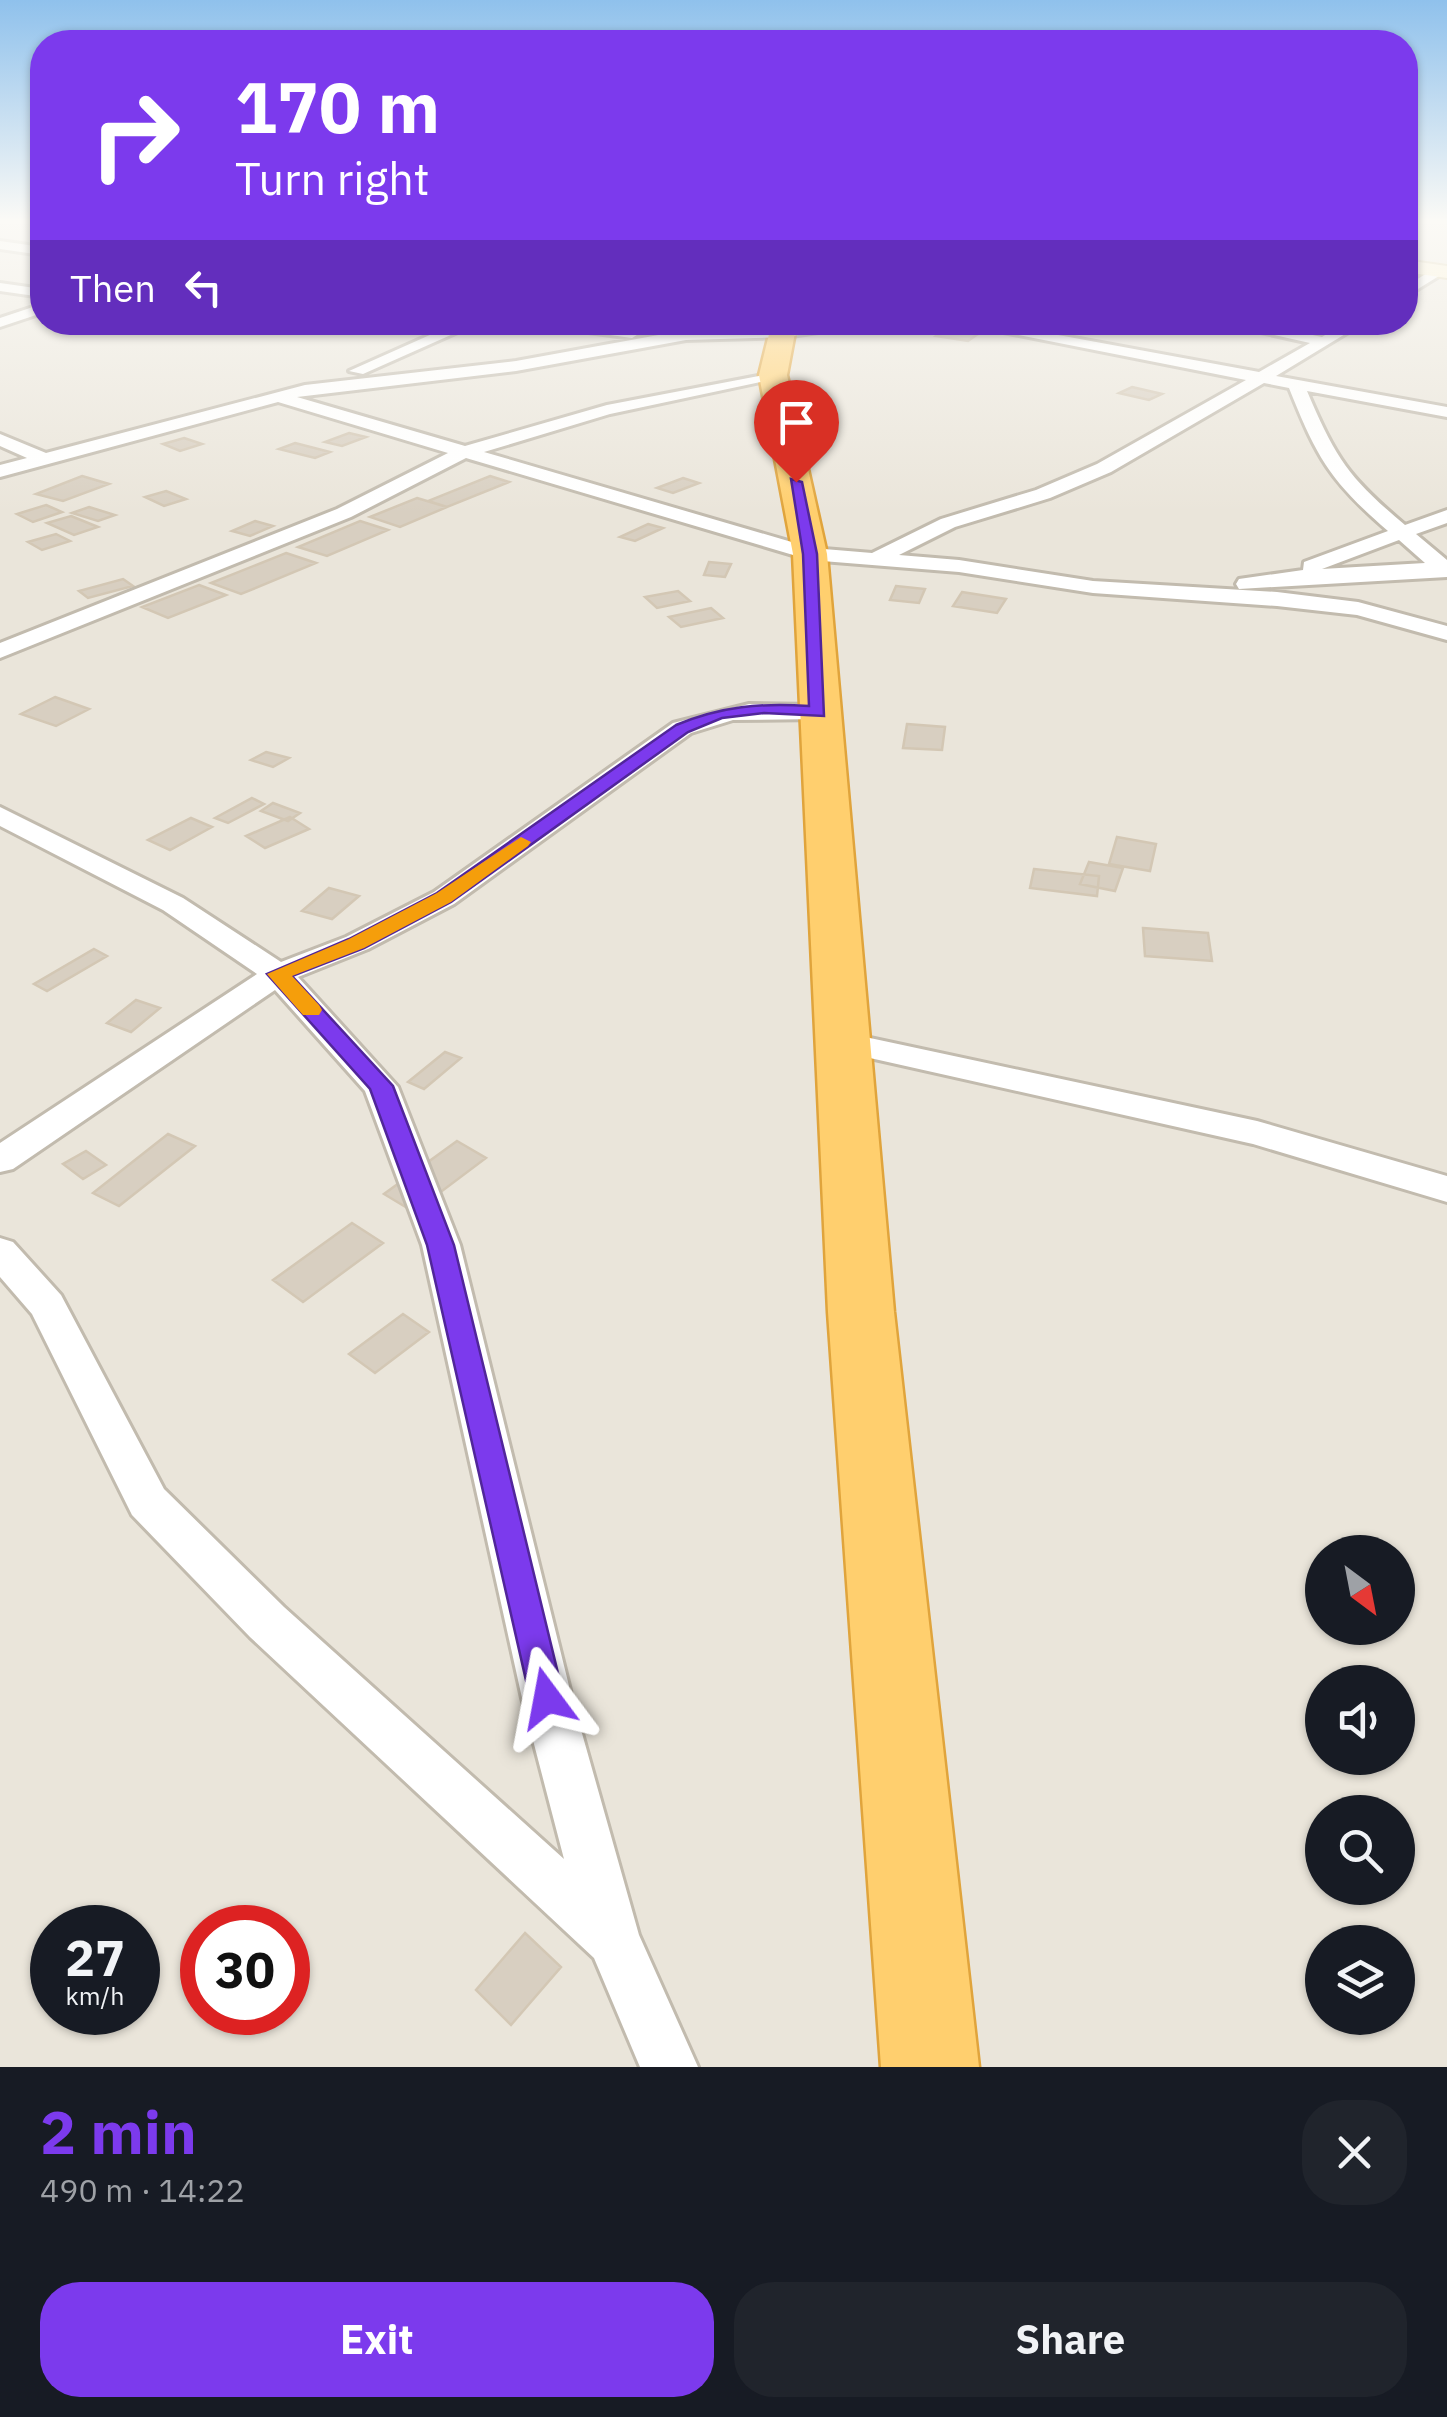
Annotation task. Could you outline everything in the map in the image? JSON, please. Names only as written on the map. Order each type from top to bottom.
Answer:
[{"type":"highway","points":[[781,343],[811,567],[861,1312],[930,2067]]},
{"type":"street","points":[[0,471],[305,390],[444,335]]},
{"type":"street","points":[[305,390],[516,366],[686,335],[781,343]]},
{"type":"street","points":[[0,651],[344,513],[462,453],[607,410],[781,343],[818,335]]},
{"type":"street","points":[[1029,335],[1447,412]]},
{"type":"street","points":[[1254,335],[1294,360]]},
{"type":"street","points":[[1290,335],[1326,342]]},
{"type":"street","points":[[876,559],[948,522],[1043,494],[1104,468],[1337,335]]},
{"type":"street","points":[[1296,385],[1323,450],[1352,489],[1446,569]]},
{"type":"street","points":[[278,397],[811,567],[876,559],[970,567],[1093,588],[1277,598],[1358,609],[1447,633]]},
{"type":"street","points":[[0,439],[41,458]]},
{"type":"street","points":[[1202,594],[1278,578],[1447,516]]},
{"type":"street","points":[[1278,578],[1446,569]]},
{"type":"street","points":[[0,1160],[278,974],[357,944],[444,898],[682,728],[718,713],[764,708],[818,712]]},
{"type":"street","points":[[0,815],[173,904],[278,974],[381,1086],[440,1245],[547,1698],[613,1938],[669,2067]]},
{"type":"street","points":[[842,1042],[1257,1133],[1447,1189]]},
{"type":"street","points":[[0,1252],[47,1306],[148,1502],[267,1622],[613,1938]]},
{"type":"shaded area","points":[[0,319],[30,319],[30,335],[1418,335],[1418,319],[1447,319],[1447,2067],[0,2067]]},
{"type":"building","points":[[937,335],[977,335],[968,341]]},
{"type":"building","points":[[1132,387],[1162,394],[1149,400],[1119,393]]},
{"type":"building","points":[[349,433],[366,437],[342,446],[325,442]]},
{"type":"building","points":[[184,438],[202,444],[180,451],[163,444]]},
{"type":"building","points":[[295,443],[330,452],[315,458],[279,449]]},
{"type":"building","points":[[82,476],[109,484],[63,501],[36,494]]},
{"type":"building","points":[[490,476],[509,482],[447,507],[428,501]]},
{"type":"building","points":[[683,478],[699,483],[673,493],[657,488]]},
{"type":"building","points":[[166,491],[186,499],[164,506],[145,497]]},
{"type":"building","points":[[417,498],[447,507],[400,527],[370,517]]},
{"type":"building","points":[[46,505],[62,512],[33,522],[17,514]]},
{"type":"building","points":[[89,507],[115,515],[98,521],[72,513]]},
{"type":"building","points":[[71,516],[98,527],[74,535],[47,523]]},
{"type":"building","points":[[255,521],[273,526],[250,536],[232,531]]},
{"type":"building","points":[[360,521],[388,530],[327,556],[298,547]]},
{"type":"building","points":[[648,524],[663,528],[635,541],[620,537]]},
{"type":"building","points":[[56,534],[70,541],[42,550],[28,542]]},
{"type":"building","points":[[286,553],[316,563],[241,594],[211,583]]},
{"type":"building","points":[[709,562],[731,564],[725,577],[704,575]]},
{"type":"building","points":[[123,579],[133,586],[88,598],[79,591]]},
{"type":"building","points":[[199,585],[226,595],[168,618],[142,607]]},
{"type":"building","points":[[896,586],[925,589],[919,603],[890,600]]},
{"type":"building","points":[[678,591],[690,601],[657,608],[645,597]]},
{"type":"building","points":[[962,592],[1006,599],[997,613],[953,606]]},
{"type":"building","points":[[711,608],[723,618],[681,627],[669,617]]},
{"type":"building","points":[[55,697],[89,709],[56,726],[21,714]]},
{"type":"building","points":[[907,724],[945,727],[942,750],[903,748]]},
{"type":"building","points":[[266,752],[289,758],[273,767],[251,760]]},
{"type":"building","points":[[252,798],[264,804],[228,823],[215,818]]},
{"type":"building","points":[[273,803],[300,813],[288,821],[261,811]]},
{"type":"building","points":[[290,817],[309,829],[265,848],[246,836]]},
{"type":"building","points":[[191,818],[212,827],[170,850],[148,840]]},
{"type":"building","points":[[1117,837],[1156,844],[1150,871],[1109,864]]},
{"type":"building","points":[[1089,862],[1123,868],[1115,891],[1080,884]]},
{"type":"building","points":[[1034,869],[1099,876],[1097,896],[1030,888]]},
{"type":"building","points":[[329,888],[359,896],[332,919],[302,911]]},
{"type":"building","points":[[1143,928],[1208,933],[1212,961],[1145,956]]},
{"type":"building","points":[[94,949],[107,956],[47,991],[34,984]]},
{"type":"building","points":[[136,1000],[160,1008],[131,1032],[107,1023]]},
{"type":"building","points":[[445,1052],[461,1058],[424,1089],[408,1082]]},
{"type":"building","points":[[168,1134],[195,1146],[119,1206],[93,1193]]},
{"type":"building","points":[[457,1141],[486,1158],[414,1212],[384,1194]]},
{"type":"building","points":[[86,1151],[106,1165],[83,1179],[63,1164]]},
{"type":"building","points":[[352,1223],[383,1243],[303,1302],[273,1280]]},
{"type":"building","points":[[403,1314],[429,1332],[375,1373],[349,1354]]},
{"type":"building","points":[[525,1933],[561,1967],[511,2025],[476,1990]]},
{"type":"slow traffic","points":[[311,1010],[278,974],[357,944],[444,898],[521,842]]},
{"type":"route","points":[[547,1698],[440,1245],[381,1086],[278,974],[357,944],[444,898],[682,728],[718,713],[764,708],[818,712],[810,554],[796,482]]}]
